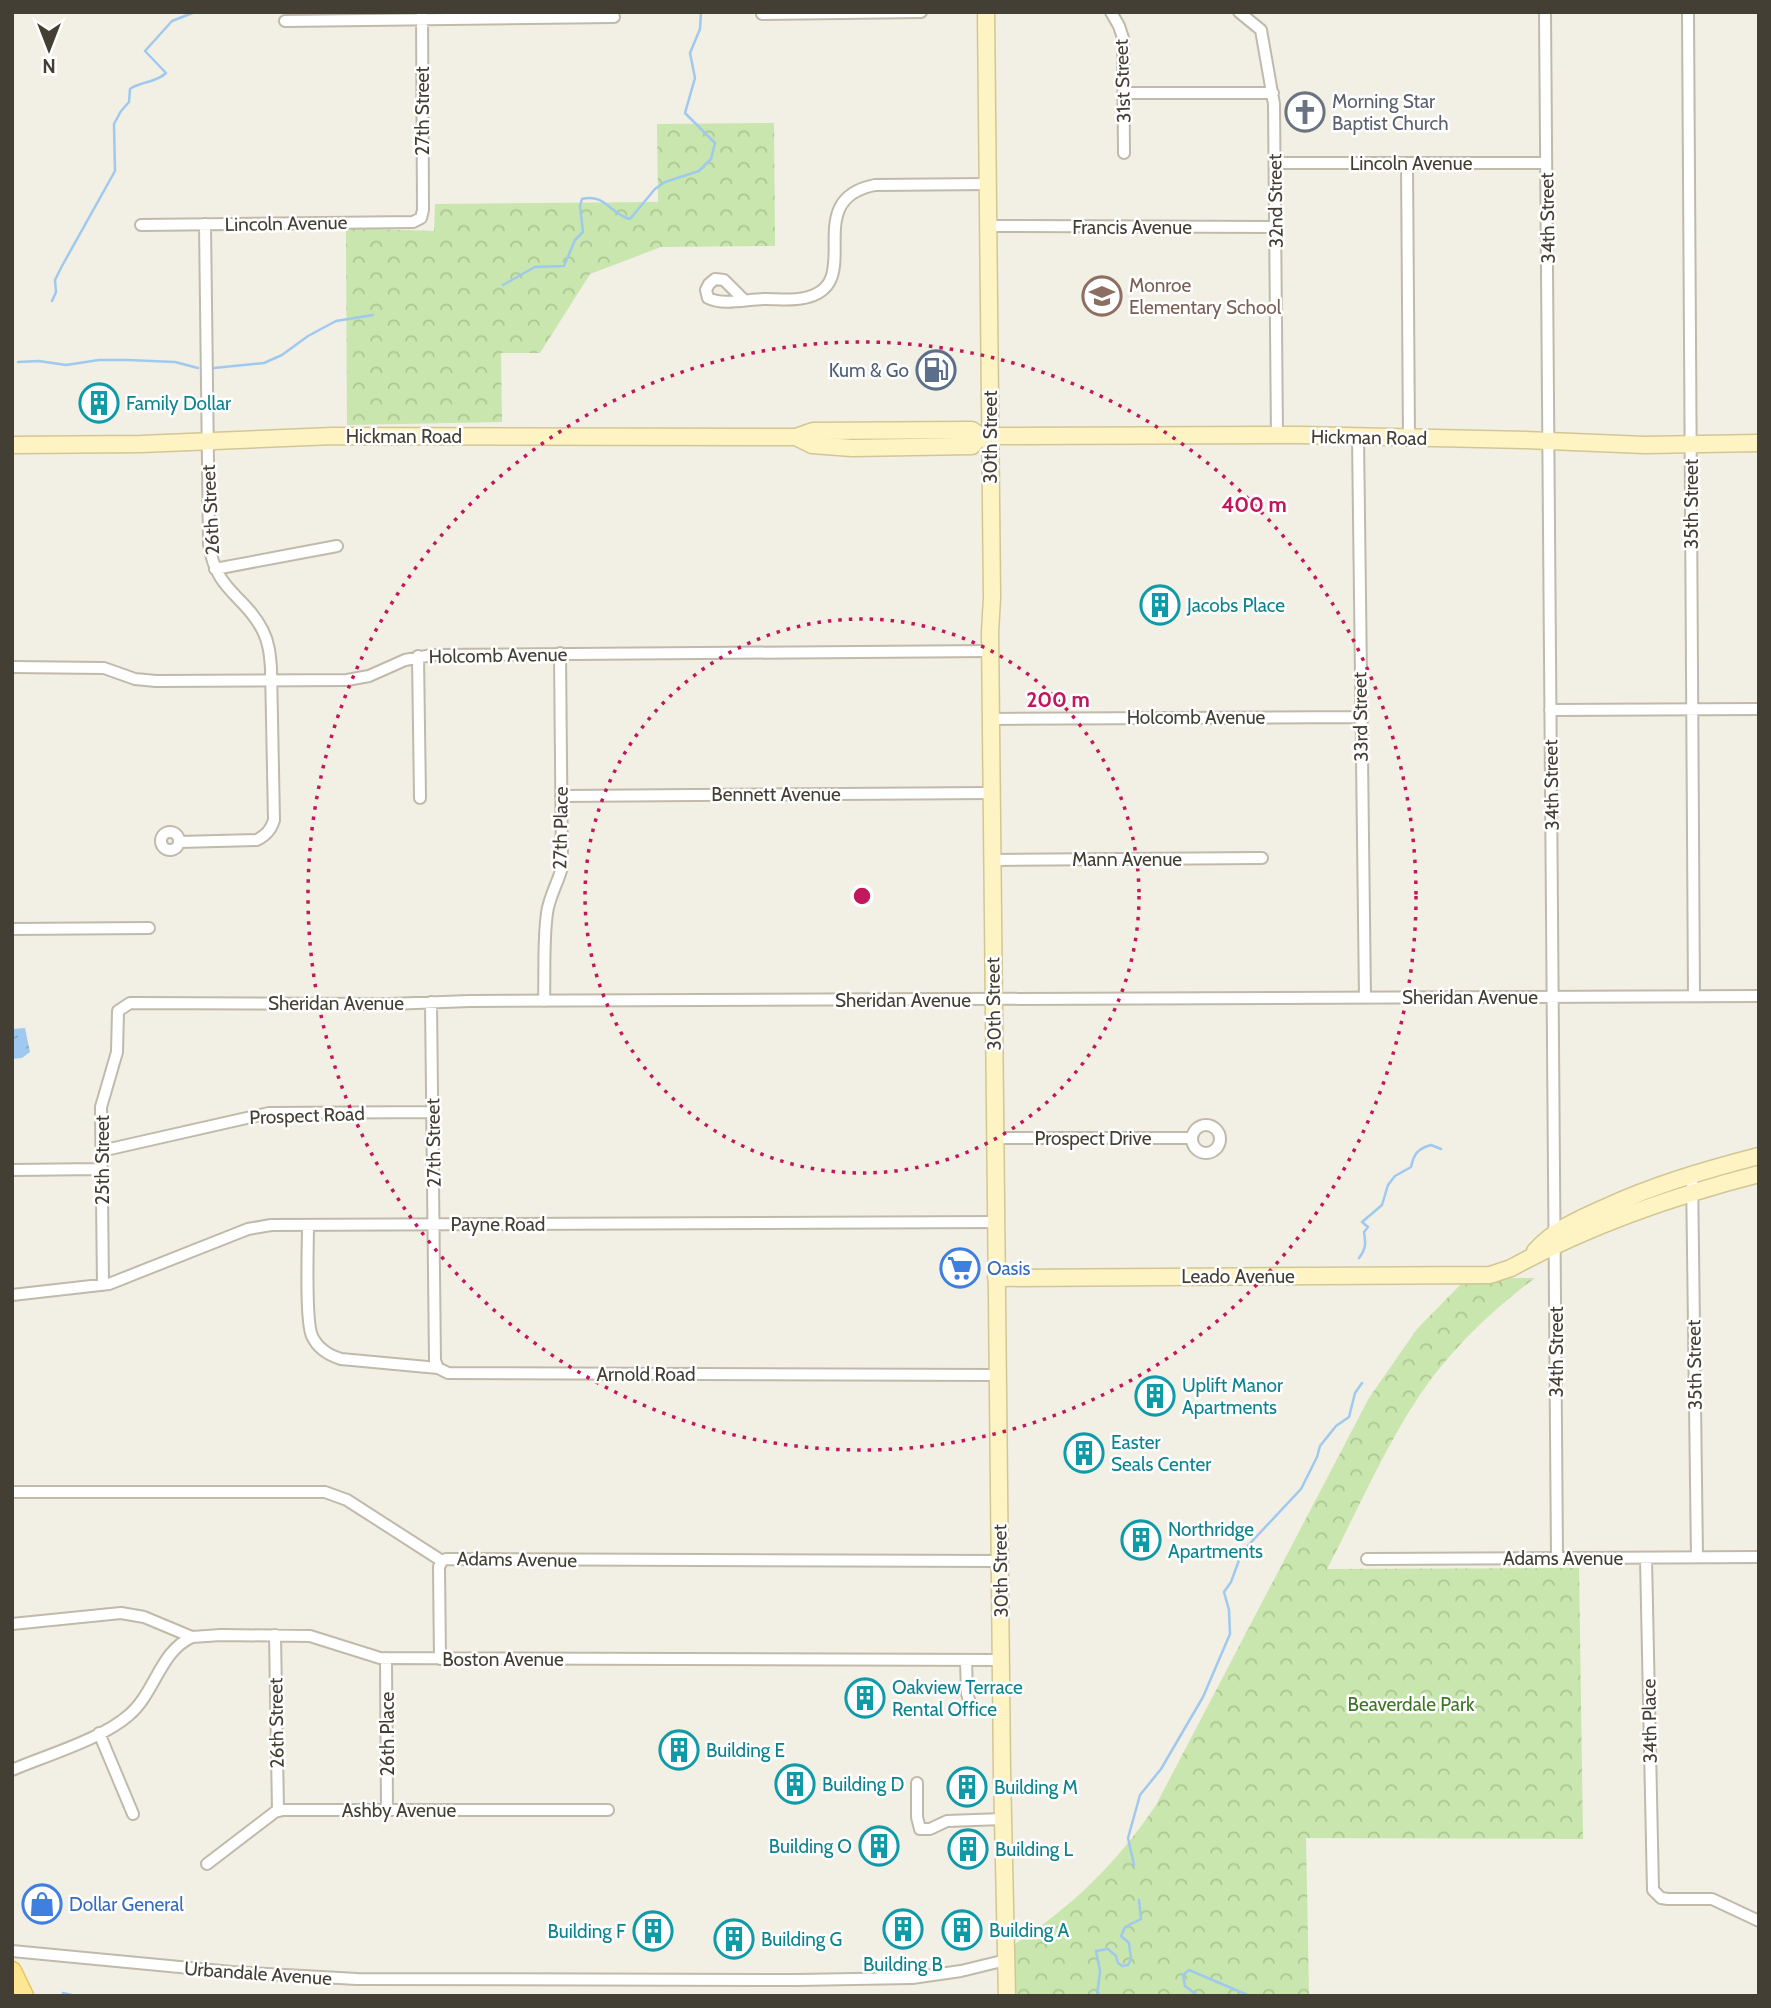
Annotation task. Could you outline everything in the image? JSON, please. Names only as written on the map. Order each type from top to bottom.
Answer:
[{"type":"main road","points":[[12,1971],[24,1996]]},
{"type":"street","points":[[762,14],[921,12]]},
{"type":"street","name":"30th Street","points":[[986,12],[988,226],[985,436],[1007,1996]]},
{"type":"street","name":"31st Street","points":[[1111,12],[1123,38],[1124,153]]},
{"type":"street","name":"32nd Street","points":[[1239,12],[1261,30],[1273,93],[1277,436]]},
{"type":"street","name":"34th Street","points":[[1545,12],[1557,1558]]},
{"type":"street","name":"35th Street","points":[[1688,12],[1694,996]]},
{"type":"street","points":[[285,22],[422,16],[614,17]]},
{"type":"street","name":"27th Street","points":[[422,16],[423,210]]},
{"type":"street","points":[[1123,93],[1273,93]]},
{"type":"street","name":"Lincoln Avenue","points":[[1275,163],[1546,163]]},
{"type":"street","points":[[1407,163],[1409,438]]},
{"type":"street","points":[[743,299],[803,299],[825,287],[835,266],[838,209],[844,200],[862,188],[875,185],[988,184]]},
{"type":"street","name":"Lincoln Avenue","points":[[141,225],[413,222],[421,218],[423,210]]},
{"type":"street","name":"26th Street","points":[[179,842],[257,840],[265,836],[274,820],[269,645],[263,631],[220,580],[209,544],[205,224]]},
{"type":"street","name":"Francis Avenue","points":[[988,226],[1275,227]]},
{"type":"street","name":"Hickman Road","points":[[12,445],[344,436],[796,437],[812,445],[887,448],[972,446],[985,436],[1358,436],[1645,445],[1759,443]]},
{"type":"street","name":"33rd Street","points":[[1358,436],[1365,998]]},
{"type":"street","points":[[215,569],[337,546]]},
{"type":"street","name":"Holcomb Avenue","points":[[12,667],[104,668],[135,680],[156,681],[346,680],[369,676],[418,656],[990,651]]},
{"type":"street","name":"27th Place","points":[[544,1001],[547,914],[562,867],[560,653]]},
{"type":"street","points":[[418,656],[420,798]]},
{"type":"street","points":[[1550,710],[1759,709]]},
{"type":"street","name":"Holcomb Avenue","points":[[990,719],[1360,717]]},
{"type":"street","name":"Bennett Avenue","points":[[561,796],[991,793]]},
{"type":"street","name":"Mann Avenue","points":[[992,860],[1262,858]]},
{"type":"street","points":[[12,929],[149,928]]},
{"type":"street","name":"Sheridan Avenue","points":[[130,1003],[1759,996]]},
{"type":"street","name":"27th Street","points":[[431,1002],[435,1361],[438,1368]]},
{"type":"street","name":"25th Street","points":[[103,1285],[101,1107],[117,1052],[116,1017],[120,1007],[130,1003]]},
{"type":"street","name":"Prospect Road","points":[[101,1151],[269,1113],[433,1112]]},
{"type":"street","name":"Prospect Drive","points":[[995,1138],[1192,1138]]},
{"type":"street","points":[[1555,1240],[1635,1194],[1692,1173],[1759,1156]]},
{"type":"street","points":[[12,1170],[101,1169]]},
{"type":"street","name":"35th Street","points":[[1692,1173],[1697,1558]]},
{"type":"street","points":[[1555,1240],[1692,1192],[1759,1174]]},
{"type":"street","name":"Payne Road","points":[[12,1294],[103,1285],[126,1279],[248,1229],[271,1225],[996,1222]]},
{"type":"street","name":"Arnold Road","points":[[308,1225],[310,1330],[320,1348],[341,1359],[438,1368],[448,1373],[998,1375]]},
{"type":"street","name":"Leado Avenue","points":[[996,1278],[1489,1275],[1511,1268],[1555,1240]]},
{"type":"street","name":"Adams Avenue","points":[[12,1492],[325,1492],[347,1500],[442,1561],[1000,1561]]},
{"type":"street","name":"Adams Avenue","points":[[1367,1559],[1759,1557]]},
{"type":"street","name":"34th Place","points":[[1646,1558],[1651,1885],[1661,1898],[1712,1899],[1759,1921]]},
{"type":"street","points":[[440,1658],[439,1567],[442,1561]]},
{"type":"street","name":"Boston Avenue","points":[[12,1624],[121,1614],[144,1618],[192,1637],[310,1636],[349,1650],[386,1658],[1001,1660]]},
{"type":"street","name":"26th Street","points":[[275,1635],[278,1811]]},
{"type":"street","points":[[12,1770],[116,1725],[131,1714],[143,1700],[174,1649],[192,1637]]},
{"type":"street","name":"26th Place","points":[[386,1658],[387,1810]]},
{"type":"street","points":[[966,1660],[967,1694],[972,1708]]},
{"type":"street","points":[[99,1733],[133,1814]]},
{"type":"street","points":[[917,1783],[917,1818],[920,1829],[930,1829],[947,1821],[1003,1819]]},
{"type":"street","name":"Ashby Avenue","points":[[278,1811],[608,1810]]},
{"type":"street","points":[[207,1864],[278,1811]]},
{"type":"street","name":"Urbandale Avenue","points":[[12,1951],[232,1972],[358,1979],[912,1978],[961,1971],[1006,1960]]},
{"type":"green space","points":[[774,123],[775,246],[661,247],[590,274],[540,353],[501,353],[502,422],[347,425],[346,228],[434,231],[435,204],[658,202],[657,124]]},
{"type":"green space","name":"Beaverdale Park","points":[[1467,1278],[1535,1278],[1480,1325],[1431,1379],[1388,1448],[1327,1569],[1579,1568],[1583,1839],[1306,1838],[1309,1996],[1015,1996],[1015,1944],[1093,1882],[1156,1805],[1369,1398],[1417,1329]]},
{"type":"water","points":[[25,1028],[30,1052],[22,1058],[12,1059],[12,1029]]},
{"type":"waterway","points":[[52,301],[56,292],[55,280],[115,171],[114,124],[129,102],[130,89],[158,79],[166,73],[145,51],[172,21],[195,12]]},
{"type":"waterway","points":[[503,285],[535,267],[564,266],[575,240],[583,232],[580,206],[582,199],[602,201],[630,219],[655,189],[665,182],[699,171],[711,159],[715,143],[685,113],[695,78],[690,53],[700,29],[701,12]]},
{"type":"waterway","points":[[214,368],[264,363],[282,355],[308,336],[336,321],[373,315]]},
{"type":"waterway","points":[[18,362],[39,361],[66,365],[99,360],[128,360],[175,362],[198,368]]},
{"type":"waterway","points":[[1359,1258],[1365,1246],[1364,1232],[1368,1227],[1362,1222],[1382,1205],[1388,1185],[1395,1176],[1411,1167],[1419,1150],[1431,1145],[1441,1149]]},
{"type":"waterway","points":[[1134,1865],[1128,1838],[1140,1795],[1161,1769],[1203,1697],[1230,1634],[1229,1610],[1224,1592],[1231,1582],[1242,1552],[1301,1489],[1320,1446],[1336,1426],[1349,1417],[1355,1393],[1362,1383]]},
{"type":"waterway","points":[[1097,1996],[1100,1971],[1096,1951],[1108,1949],[1116,1956],[1118,1963],[1122,1966],[1128,1965],[1131,1959],[1129,1943],[1121,1936],[1125,1927],[1141,1919],[1139,1900]]},
{"type":"waterway","points":[[1198,1996],[1185,1986],[1183,1975],[1189,1970],[1250,1996]]},
{"type":"waterway","points":[[63,1993],[76,1996]]},
{"type":"waterway","points":[[1479,1996],[1498,1996]]},
{"type":"place","name":"Morning Star Baptist Church","points":[[1305,112]]},
{"type":"place","name":"Monroe Elementary School","points":[[1102,296]]},
{"type":"place","name":"Kum & Go","points":[[936,370]]},
{"type":"place","name":"Family Dollar","points":[[99,403]]},
{"type":"place","name":"Jacobs Place","points":[[1160,605]]},
{"type":"place","name":"Oasis","points":[[960,1268]]},
{"type":"place","name":"Uplift Manor Apartments","points":[[1155,1396]]},
{"type":"place","name":"Easter Seals Center","points":[[1084,1453]]},
{"type":"place","name":"Northridge Apartments","points":[[1141,1540]]},
{"type":"place","name":"Oakview Terrace Rental Office","points":[[865,1698]]},
{"type":"place","name":"Building E","points":[[679,1750]]},
{"type":"place","name":"Building D","points":[[795,1784]]},
{"type":"place","name":"Building M","points":[[967,1787]]},
{"type":"place","name":"Building O","points":[[879,1846]]},
{"type":"place","name":"Building L","points":[[968,1849]]},
{"type":"place","name":"Dollar General","points":[[42,1904]]},
{"type":"place","name":"Building B","points":[[903,1929]]},
{"type":"place","name":"Building A","points":[[962,1930]]},
{"type":"place","name":"Building F","points":[[653,1931]]},
{"type":"place","name":"Building G","points":[[734,1939]]}]
